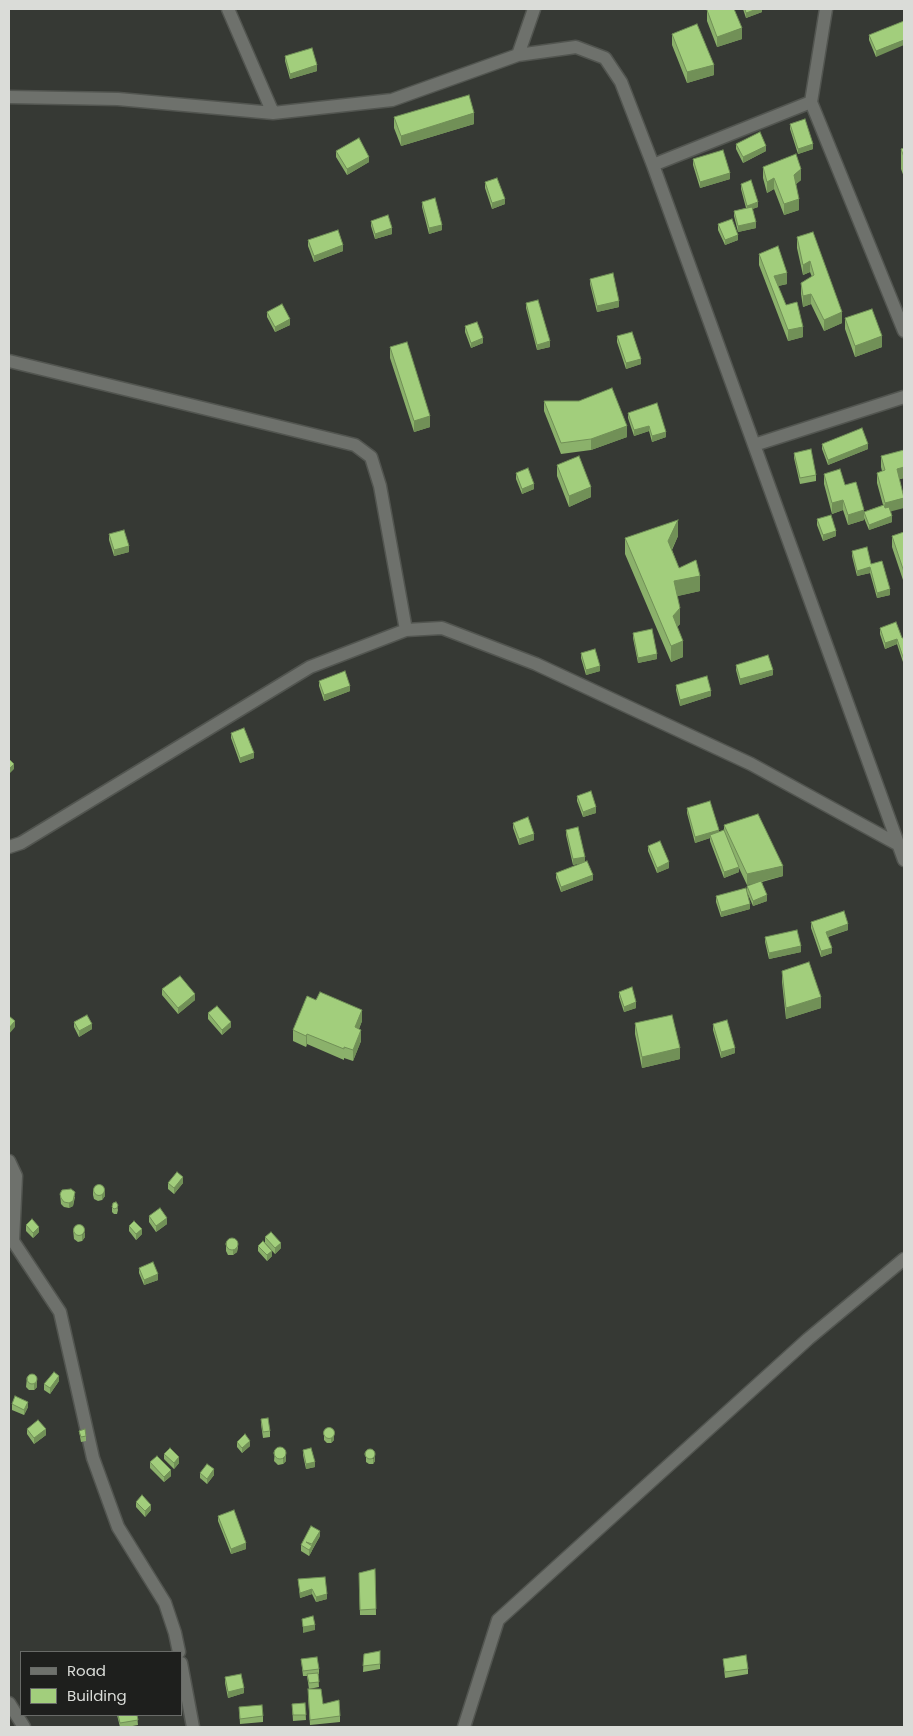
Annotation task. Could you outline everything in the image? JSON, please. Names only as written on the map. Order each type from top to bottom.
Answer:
[{"type":"street","points":[[228,9],[273,113]]},
{"type":"street","points":[[518,55],[534,9]]},
{"type":"street","points":[[826,9],[811,102],[904,331]]},
{"type":"street","points":[[9,97],[118,99],[273,113],[392,100],[518,55],[576,47],[605,58],[621,82],[653,165],[904,860]]},
{"type":"street","points":[[653,165],[811,102]]},
{"type":"street","points":[[9,361],[355,445],[371,457],[378,479],[406,630]]},
{"type":"street","points":[[754,445],[904,397]]},
{"type":"street","points":[[9,847],[21,843],[310,667],[406,630],[442,628],[536,664],[751,764],[899,845]]},
{"type":"street","points":[[9,1161],[12,1177],[13,1241],[60,1312],[93,1458],[118,1527],[165,1603],[179,1651]]},
{"type":"street","points":[[464,1727],[498,1620],[808,1339],[904,1259]]},
{"type":"street","points":[[182,1668],[193,1727]]},
{"type":"street","points":[[9,1703],[24,1727]]},
{"type":"building","points":[[734,9],[742,28],[717,37],[707,10]]},
{"type":"building","points":[[745,9],[757,9],[746,13]]},
{"type":"building","points":[[904,21],[904,40],[876,51],[869,35]]},
{"type":"building","points":[[697,24],[714,65],[687,72],[672,34]]},
{"type":"building","points":[[312,48],[317,65],[290,74],[285,56]]},
{"type":"building","points":[[469,95],[474,113],[401,136],[394,117]]},
{"type":"building","points":[[805,119],[813,144],[798,149],[790,124]]},
{"type":"building","points":[[760,132],[766,146],[743,157],[736,144]]},
{"type":"building","points":[[359,138],[369,157],[347,169],[336,151]]},
{"type":"building","points":[[723,150],[730,173],[700,182],[693,159]]},
{"type":"building","points":[[796,154],[801,169],[794,175],[799,199],[784,204],[774,178],[767,182],[763,167]]},
{"type":"building","points":[[497,178],[505,199],[492,203],[485,182]]},
{"type":"building","points":[[751,180],[758,202],[747,206],[741,184]]},
{"type":"building","points":[[435,198],[442,225],[429,228],[422,202]]},
{"type":"building","points":[[752,207],[756,222],[738,226],[734,211]]},
{"type":"building","points":[[388,215],[392,228],[375,234],[371,221]]},
{"type":"building","points":[[732,219],[738,235],[725,240],[718,224]]},
{"type":"building","points":[[338,230],[343,245],[314,256],[308,240]]},
{"type":"building","points":[[813,232],[842,312],[824,320],[811,294],[803,296],[801,283],[814,275],[810,261],[803,265],[797,237]]},
{"type":"building","points":[[778,246],[787,273],[774,276],[786,305],[797,302],[803,327],[788,330],[759,254]]},
{"type":"building","points":[[613,273],[619,301],[597,306],[590,279]]},
{"type":"building","points":[[538,300],[550,341],[537,345],[526,303]]},
{"type":"building","points":[[282,304],[290,319],[275,327],[267,312]]},
{"type":"building","points":[[872,309],[882,336],[855,346],[845,318]]},
{"type":"building","points":[[477,322],[483,338],[471,343],[465,326]]},
{"type":"building","points":[[632,332],[641,359],[626,363],[617,336]]},
{"type":"building","points":[[407,342],[430,416],[414,421],[390,347]]},
{"type":"building","points":[[612,388],[627,426],[591,439],[561,443],[544,401],[579,401]]},
{"type":"building","points":[[657,403],[666,432],[652,436],[649,426],[634,430],[628,413]]},
{"type":"building","points":[[862,428],[868,444],[828,460],[822,444]]},
{"type":"building","points":[[811,449],[816,475],[800,478],[794,453]]},
{"type":"building","points":[[904,450],[904,467],[897,469],[904,498],[885,503],[877,473],[885,470],[881,456]]},
{"type":"building","points":[[579,456],[591,487],[569,496],[557,465]]},
{"type":"building","points":[[528,468],[534,484],[522,489],[516,473]]},
{"type":"building","points":[[840,469],[845,485],[856,482],[864,510],[848,515],[843,500],[832,503],[824,474]]},
{"type":"building","points":[[884,505],[885,508],[889,507],[892,516],[869,525],[864,512]]},
{"type":"building","points":[[831,515],[836,531],[823,535],[817,519]]},
{"type":"building","points":[[678,520],[668,541],[679,568],[696,560],[700,576],[674,581],[680,608],[673,616],[683,641],[671,646],[625,538]]},
{"type":"building","points":[[124,530],[129,546],[114,550],[109,534]]},
{"type":"building","points":[[904,532],[904,572],[892,536]]},
{"type":"building","points":[[867,547],[871,564],[882,561],[890,589],[877,593],[870,567],[857,571],[852,551]]},
{"type":"building","points":[[896,622],[902,638],[904,638],[904,660],[897,639],[885,643],[880,628]]},
{"type":"building","points":[[652,629],[657,654],[638,658],[633,633]]},
{"type":"building","points":[[595,649],[600,666],[586,670],[581,653]]},
{"type":"building","points":[[768,655],[773,670],[740,679],[736,665]]},
{"type":"building","points":[[345,671],[350,686],[324,695],[319,681]]},
{"type":"building","points":[[707,676],[711,691],[680,700],[676,685]]},
{"type":"building","points":[[244,728],[254,753],[240,758],[231,733]]},
{"type":"building","points":[[9,759],[14,764],[9,769]]},
{"type":"building","points":[[591,791],[596,807],[583,812],[577,796]]},
{"type":"building","points":[[710,801],[719,830],[695,837],[687,808]]},
{"type":"building","points":[[758,814],[783,866],[747,874],[724,825]]},
{"type":"building","points":[[528,817],[534,834],[519,839],[513,823]]},
{"type":"building","points":[[578,827],[585,857],[573,859],[566,830]]},
{"type":"building","points":[[724,830],[739,867],[724,872],[710,835]]},
{"type":"building","points":[[660,841],[669,862],[657,868],[648,846]]},
{"type":"building","points":[[587,861],[593,875],[561,887],[556,873]]},
{"type":"building","points":[[761,881],[767,895],[753,901],[747,886]]},
{"type":"building","points":[[746,888],[750,904],[721,912],[716,896]]},
{"type":"building","points":[[844,911],[848,924],[826,932],[832,948],[821,951],[811,922]]},
{"type":"building","points":[[797,930],[801,946],[769,953],[765,937]]},
{"type":"building","points":[[809,962],[821,997],[786,1008],[782,971]]},
{"type":"building","points":[[180,976],[195,994],[178,1008],[162,989]]},
{"type":"building","points":[[632,987],[636,1002],[624,1007],[619,992]]},
{"type":"building","points":[[320,992],[362,1010],[355,1027],[361,1030],[353,1050],[344,1047],[344,1049],[293,1030],[307,996],[316,1000]]},
{"type":"building","points":[[217,1006],[231,1022],[222,1030],[208,1013]]},
{"type":"building","points":[[87,1015],[92,1024],[79,1031],[74,1022]]},
{"type":"building","points":[[672,1015],[680,1048],[642,1057],[635,1023]]},
{"type":"building","points":[[9,1016],[15,1021],[9,1028]]},
{"type":"building","points":[[727,1020],[735,1048],[721,1052],[713,1024]]},
{"type":"building","points":[[177,1172],[183,1177],[174,1188],[168,1183]]},
{"type":"building","points":[[99,1184],[105,1190],[99,1196],[93,1190]]},
{"type":"building","points":[[71,1189],[75,1192],[73,1201],[69,1203],[64,1202],[60,1194],[62,1190]]},
{"type":"building","points":[[116,1202],[118,1205],[114,1209],[112,1207],[113,1203]]},
{"type":"building","points":[[160,1208],[167,1218],[156,1226],[149,1216]]},
{"type":"building","points":[[32,1219],[39,1227],[33,1233],[26,1225]]},
{"type":"building","points":[[134,1221],[142,1229],[136,1234],[129,1226]]},
{"type":"building","points":[[79,1224],[85,1230],[79,1236],[73,1230]]},
{"type":"building","points":[[271,1232],[281,1243],[275,1248],[265,1237]]},
{"type":"building","points":[[232,1238],[238,1244],[232,1250],[226,1244]]},
{"type":"building","points":[[263,1241],[272,1251],[267,1255],[258,1246]]},
{"type":"building","points":[[153,1262],[158,1274],[144,1280],[139,1268]]},
{"type":"building","points":[[54,1372],[59,1376],[50,1388],[44,1384]]},
{"type":"building","points":[[30,1374],[34,1374],[37,1379],[36,1383],[30,1384],[27,1381],[27,1377]]},
{"type":"building","points":[[15,1396],[28,1402],[24,1410],[12,1404]]},
{"type":"building","points":[[268,1418],[270,1431],[263,1432],[261,1419]]},
{"type":"building","points":[[38,1420],[46,1429],[34,1438],[27,1429]]},
{"type":"building","points":[[327,1428],[331,1428],[334,1433],[333,1437],[327,1438],[324,1435],[324,1431]]},
{"type":"building","points":[[85,1429],[86,1436],[81,1437],[79,1431]]},
{"type":"building","points":[[245,1434],[250,1441],[242,1448],[237,1442]]},
{"type":"building","points":[[278,1447],[282,1447],[286,1453],[282,1459],[278,1459],[274,1455],[274,1451]]},
{"type":"building","points":[[170,1448],[179,1457],[174,1463],[164,1454]]},
{"type":"building","points":[[311,1448],[315,1462],[306,1464],[303,1450]]},
{"type":"building","points":[[368,1449],[372,1449],[375,1454],[374,1458],[368,1459],[365,1456],[365,1452]]},
{"type":"building","points":[[157,1456],[171,1470],[164,1477],[150,1462]]},
{"type":"building","points":[[207,1464],[214,1469],[207,1479],[200,1473]]},
{"type":"building","points":[[142,1495],[151,1505],[145,1511],[136,1502]]},
{"type":"building","points":[[234,1510],[246,1543],[231,1549],[218,1516]]},
{"type":"building","points":[[311,1526],[320,1531],[312,1544],[306,1542],[312,1546],[309,1550],[301,1545]]},
{"type":"building","points":[[375,1569],[376,1609],[360,1610],[359,1573]]},
{"type":"building","points":[[325,1577],[327,1594],[316,1597],[312,1589],[300,1593],[298,1579]]},
{"type":"building","points":[[313,1616],[315,1625],[303,1627],[302,1619]]},
{"type":"building","points":[[380,1651],[380,1664],[363,1666],[364,1654]]},
{"type":"building","points":[[746,1655],[748,1669],[725,1672],[723,1659]]},
{"type":"building","points":[[317,1657],[319,1669],[303,1671],[301,1659]]},
{"type":"building","points":[[318,1673],[319,1682],[309,1683],[307,1674]]},
{"type":"building","points":[[241,1674],[244,1688],[228,1692],[225,1677]]},
{"type":"building","points":[[308,1689],[321,1689],[323,1704],[339,1700],[340,1716],[310,1720]]},
{"type":"building","points":[[305,1703],[306,1715],[293,1715],[292,1704]]},
{"type":"building","points":[[262,1705],[263,1716],[240,1719],[239,1707]]},
{"type":"building","points":[[118,1716],[137,1716],[138,1720],[120,1723]]}]
